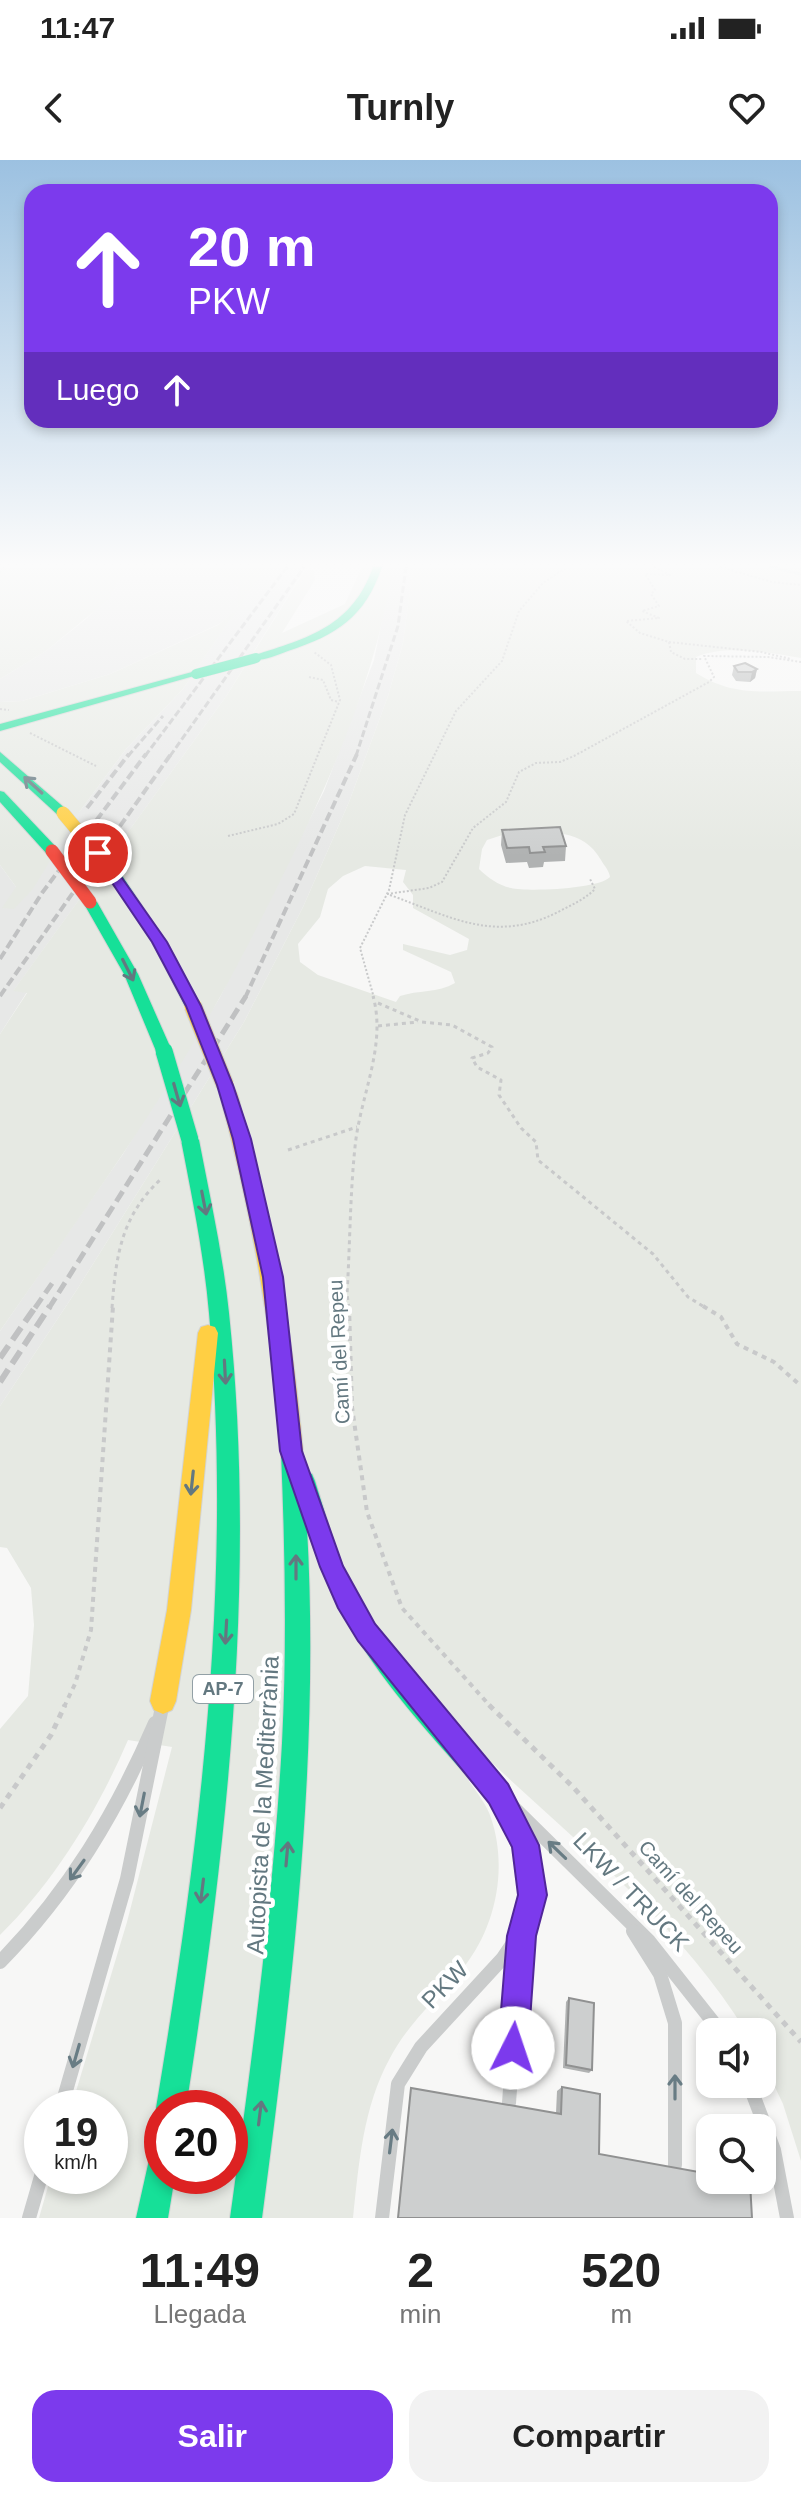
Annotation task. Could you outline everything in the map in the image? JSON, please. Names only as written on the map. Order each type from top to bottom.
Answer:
[{"type":"main road","points":[[6,727],[237,663]]},
{"type":"main road","name":"Autopista de la Mediterrània","points":[[1,757],[63,813],[114,874],[159,942],[193,1006],[225,1085],[242,1139],[273,1277],[291,1451],[296,1584],[290,1816],[276,1980],[246,2218]]},
{"type":"main road","name":"AP-7","points":[[0,795],[52,851],[90,902],[131,974],[164,1051],[190,1140],[215,1267],[228,1422],[230,1516],[227,1624],[219,1744],[203,1887],[174,2090]]},
{"type":"main road","points":[[163,1701],[179,1610],[215,1267]]},
{"type":"main road","points":[[291,1451],[346,1600],[376,1645],[499,1793]]},
{"type":"main road","points":[[152,2218],[156,2194]]},
{"type":"lane","points":[[0,1962],[36,1924],[92,1849],[136,1769],[163,1701]]},
{"type":"lane","points":[[66,2090],[127,1879],[163,1701]]},
{"type":"lane","name":"LKW / TRUCK","points":[[499,1793],[619,1910],[674,1969],[711,2018]]},
{"type":"lane","name":"PKW","points":[[382,2218],[398,2084],[406,2067],[419,2047],[508,1954],[521,1936],[532,1895],[531,1873],[525,1845],[499,1793]]},
{"type":"lane","points":[[619,1910],[650,1956],[672,2002],[675,2023],[675,2165]]},
{"type":"lane","points":[[509,2103],[521,1936]]},
{"type":"lane","points":[[755,2098],[770,2133],[784,2187],[787,2218]]},
{"type":"lane","points":[[29,2218],[36,2194]]},
{"type":"path","points":[[228,836],[278,824],[294,814],[339,702],[328,663]]},
{"type":"path","name":"Camí del Repeu","points":[[500,663],[456,711],[405,815],[387,894],[360,948],[377,1003],[378,1026],[357,1127],[347,1294],[351,1320],[352,1407],[367,1512],[402,1608],[483,1699],[573,1787],[801,2042]]},
{"type":"path","points":[[387,894],[429,888],[442,882],[473,828],[506,802],[519,772],[536,763],[560,762],[574,756],[709,682],[714,677],[705,663]]},
{"type":"path","points":[[309,677],[327,682],[331,700],[339,702]]},
{"type":"path","points":[[6,727],[96,766]]},
{"type":"path","points":[[387,894],[468,923],[504,929],[536,923],[587,897],[595,889],[590,879]]},
{"type":"path","points":[[377,1003],[422,1022]]},
{"type":"path","points":[[378,1026],[422,1022],[452,1025],[492,1047],[488,1053],[472,1058],[477,1067],[501,1080],[499,1095],[521,1128],[536,1142],[538,1160],[653,1254],[688,1297],[721,1317],[737,1344],[774,1362],[801,1386]]},
{"type":"path","points":[[288,1150],[357,1127]]},
{"type":"path","points":[[0,1808],[51,1735],[75,1684],[91,1630],[116,1254],[143,1196],[162,1178]]},
{"type":"shaded area","points":[[0,663],[26,663],[0,679]]},
{"type":"shaded area","points":[[26,663],[134,663],[110,674],[22,701],[0,702],[0,679]]},
{"type":"shaded area","points":[[134,663],[201,663],[183,689],[126,749],[80,811],[33,889],[14,909],[2,908],[16,887],[0,865],[0,702],[22,701],[110,674]]},
{"type":"shaded area","points":[[201,663],[247,663],[227,695],[14,990],[27,992],[0,1034],[0,865],[16,887],[80,811],[126,749],[183,689]]},
{"type":"shaded area","points":[[247,663],[371,663],[340,752],[309,822],[220,997],[114,1167],[0,1331],[0,1034],[27,993],[13,991]]},
{"type":"shaded area","points":[[373,663],[397,663],[349,802],[303,907],[244,1022],[78,1288],[0,1406],[0,1331],[123,1154],[219,999],[324,791]]},
{"type":"shaded area","points":[[397,663],[696,663],[696,673],[722,686],[759,691],[801,691],[801,2161],[776,2089],[776,2018],[737,2018],[691,1956],[660,1922],[489,1760],[469,1781],[487,1808],[496,1837],[498,1877],[491,1916],[474,1952],[406,2033],[381,2077],[364,2136],[353,2218],[39,2218],[46,2194],[128,2194],[128,2090],[76,2090],[127,1922],[172,1747],[128,1740],[73,1844],[39,1892],[0,1935],[0,1729],[28,1696],[34,1625],[31,1588],[7,1548],[0,1547],[0,1406],[78,1288],[244,1022],[303,907],[349,802]],"holes":[[[515,831],[564,834],[585,842],[608,870],[610,877],[578,887],[520,889],[498,883],[479,869],[482,849],[487,840]],[[365,866],[406,870],[403,882],[413,895],[413,908],[469,939],[467,950],[450,955],[403,944],[403,950],[451,972],[455,983],[400,996],[396,1002],[318,975],[300,962],[298,944],[320,917],[328,889],[343,876]]]},
{"type":"building","points":[[745,663],[757,669],[738,672],[734,666]]},
{"type":"building","points":[[560,827],[566,846],[543,847],[545,852],[530,853],[529,847],[507,848],[502,830]]},
{"type":"building","points":[[569,1998],[594,2003],[592,2070],[566,2065]]},
{"type":"building","points":[[562,2087],[600,2094],[599,2154],[696,2171],[696,2194],[751,2194],[752,2218],[398,2218],[411,2088],[561,2114]]},
{"type":"railway","points":[[145,756],[215,663]]},
{"type":"railway","points":[[170,756],[236,663]]},
{"type":"railway","points":[[356,756],[386,663]]},
{"type":"railway","points":[[128,756],[163,716]]},
{"type":"railway","points":[[87,808],[129,754]]},
{"type":"railway","points":[[0,959],[42,893],[146,754]]},
{"type":"railway","points":[[0,996],[171,754]]},
{"type":"railway","points":[[246,996],[357,754]]},
{"type":"railway","points":[[49,1308],[246,996]]},
{"type":"railway","points":[[35,1308],[53,1282]]},
{"type":"railway","points":[[0,1358],[36,1306]]},
{"type":"railway","points":[[0,1382],[50,1306]]},
{"type":"traffic: fast","points":[[196,674],[237,663]]},
{"type":"traffic: fast","points":[[0,728],[196,674]]},
{"type":"traffic: fast","points":[[0,756],[63,813]]},
{"type":"traffic: fast","points":[[0,795],[52,851]]},
{"type":"traffic: fast","points":[[114,874],[159,942],[193,1006]]},
{"type":"traffic: fast","points":[[90,902],[131,974],[164,1051]]},
{"type":"traffic: fast","points":[[164,1051],[190,1140]]},
{"type":"traffic: fast","points":[[174,2090],[213,1812],[228,1612],[230,1512],[227,1412],[219,1313],[190,1140]]},
{"type":"traffic: fast","points":[[246,2218],[281,1932],[295,1740],[297,1548],[292,1452]]},
{"type":"traffic: fast","points":[[304,1481],[334,1573],[363,1628],[418,1701],[499,1793]]},
{"type":"traffic: fast","points":[[152,2218],[156,2194]]},
{"type":"traffic: slow","points":[[63,813],[114,874]]},
{"type":"traffic: slow","points":[[193,1006],[225,1085]]},
{"type":"traffic: slow","points":[[225,1085],[250,1175],[269,1266],[283,1358],[292,1452]]},
{"type":"traffic: slow","points":[[163,1701],[179,1610],[208,1333]]},
{"type":"traffic: jam","points":[[52,851],[90,902]]},
{"type":"route","points":[[98,853],[159,942],[193,1006],[225,1085],[258,1203],[273,1277],[284,1358],[291,1451],[346,1600],[367,1633],[499,1793],[525,1845],[532,1895],[521,1936],[513,2048]]}]
